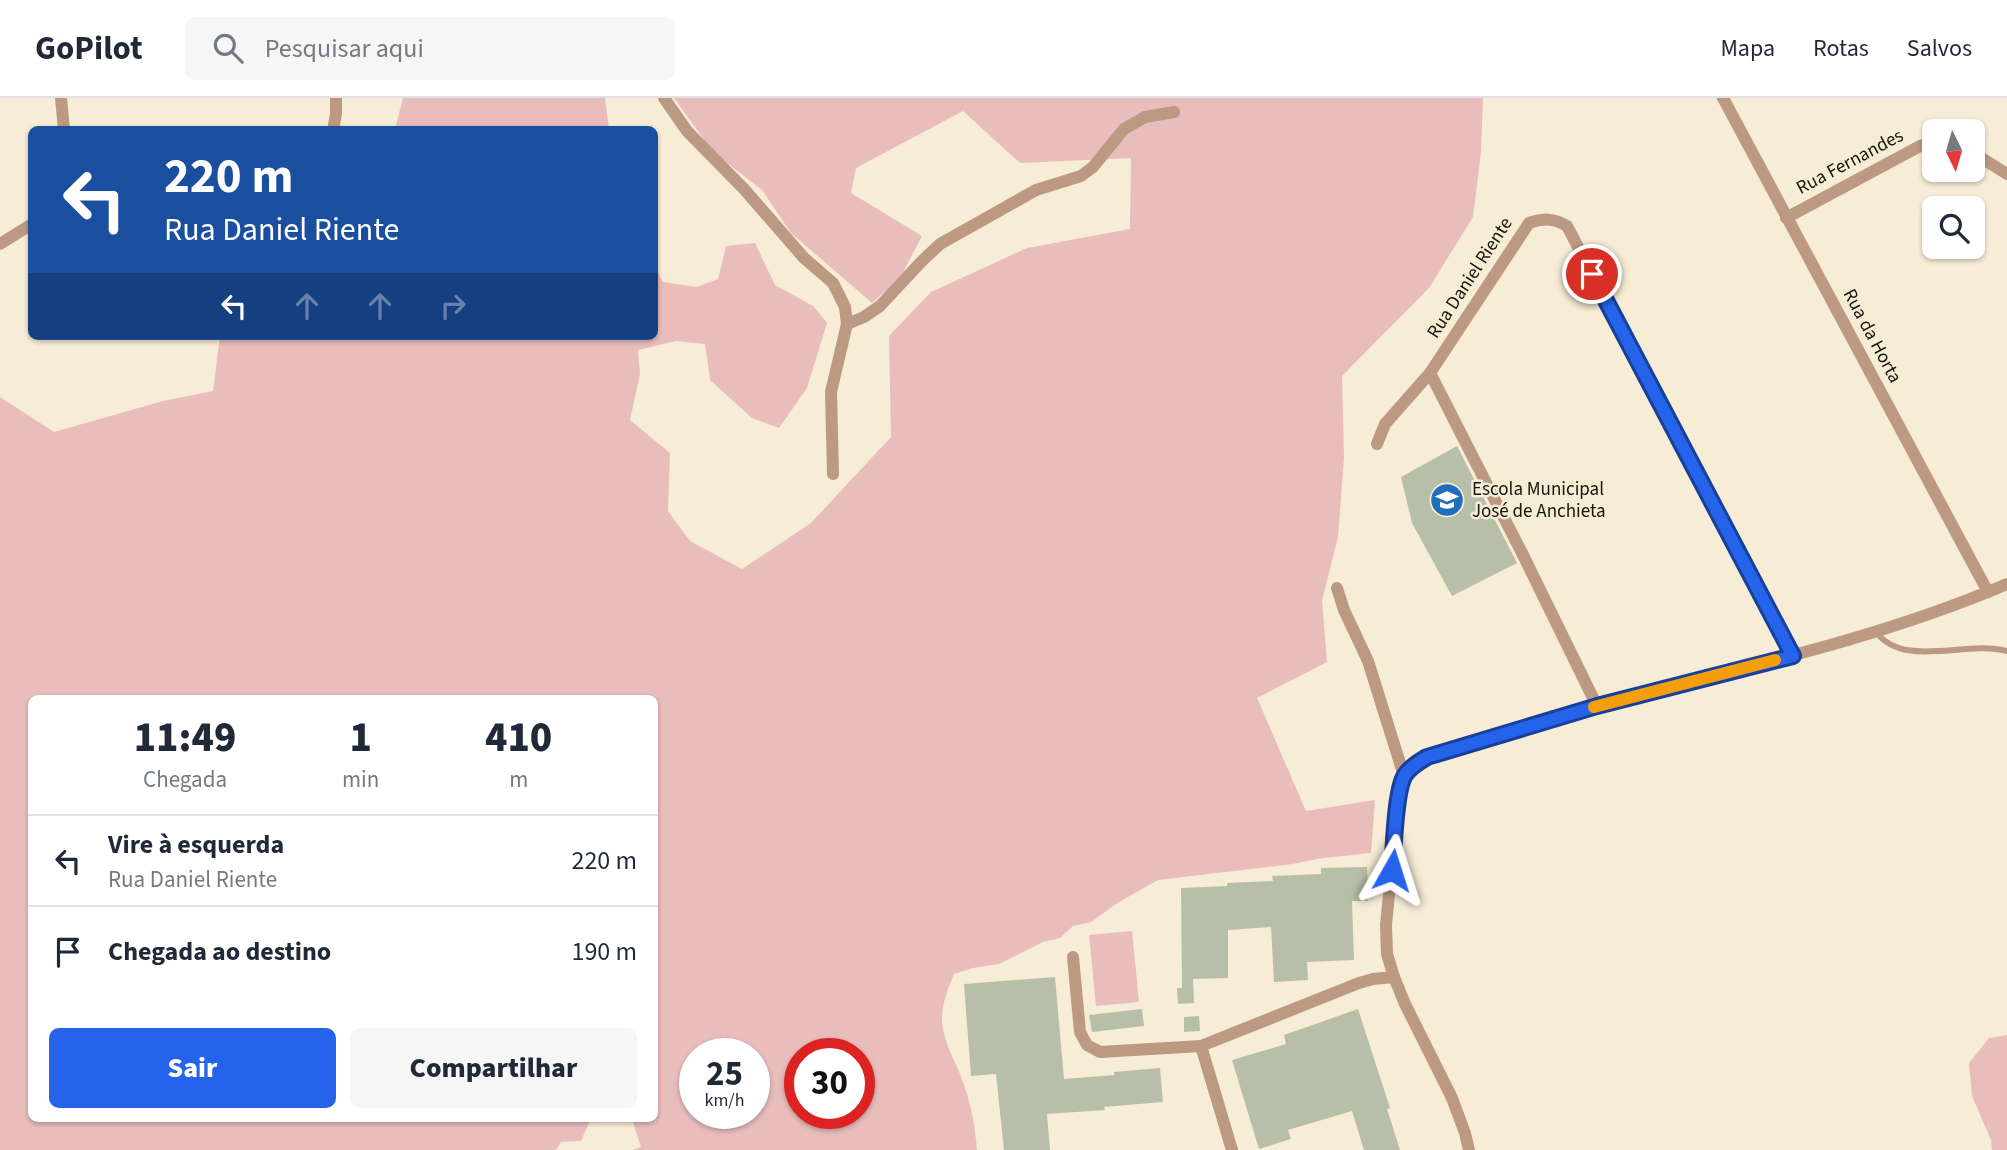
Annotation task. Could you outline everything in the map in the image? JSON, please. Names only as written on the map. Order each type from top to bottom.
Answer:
[{"type":"street","points":[[61,98],[64,126]]},
{"type":"street","points":[[334,126],[336,98]]},
{"type":"street","points":[[664,98],[687,131],[744,189],[804,258],[833,283],[845,307],[847,324],[831,392],[833,474]]},
{"type":"street","name":"Rua da Horta","points":[[1723,98],[1988,592]]},
{"type":"street","points":[[847,324],[880,306],[940,244],[1036,190],[1081,176],[1093,167],[1124,129],[1145,117],[1174,111]]},
{"type":"street","name":"Rua Fernandes","points":[[1786,218],[1922,145]]},
{"type":"street","points":[[1985,160],[2007,174]]},
{"type":"street","name":"Rua Daniel Riente","points":[[1377,444],[1385,424],[1430,373],[1529,223],[1544,218],[1556,219],[1567,226],[1793,656]]},
{"type":"street","points":[[0,244],[28,226]]},
{"type":"street","points":[[1430,373],[1597,706]]},
{"type":"street","points":[[1469,1150],[1452,1098],[1405,1004],[1387,954],[1386,925],[1399,793],[1404,776],[1415,764],[1427,757],[1597,706],[1876,632],[2007,584]]},
{"type":"street","points":[[1337,588],[1344,610],[1368,661],[1404,776]]},
{"type":"street","points":[[1073,957],[1080,1032],[1087,1045],[1100,1052],[1201,1046],[1359,983],[1394,977]]},
{"type":"street","points":[[1201,1046],[1232,1150]]},
{"type":"lane","points":[[1876,632],[1894,648],[1911,652],[1966,648],[2007,651]]},
{"type":"shaded area","points":[[403,98],[605,98],[609,126],[396,126]]},
{"type":"shaded area","points":[[674,98],[1483,98],[1481,152],[1473,217],[1429,288],[1342,376],[1344,458],[1338,537],[1322,601],[1327,662],[1257,698],[1306,811],[1375,800],[1371,853],[1158,880],[1091,922],[1073,926],[1060,938],[1043,942],[999,964],[954,974],[944,1003],[942,1022],[969,1102],[977,1150],[632,1150],[641,1147],[633,1122],[658,1122],[658,695],[28,695],[28,1122],[589,1122],[581,1141],[561,1142],[556,1150],[0,1150],[0,397],[54,432],[163,401],[213,391],[219,340],[658,340],[658,273],[663,282],[697,287],[718,279],[726,246],[755,243],[775,285],[813,306],[827,323],[807,388],[779,428],[752,418],[710,380],[705,344],[676,341],[638,350],[640,374],[630,420],[670,453],[668,511],[690,541],[742,569],[811,523],[891,437],[889,336],[931,292],[1027,248],[1130,229],[1131,158],[1020,163],[963,111],[856,168],[851,193],[922,236],[900,278],[872,303],[791,233],[762,190],[713,152]]},
{"type":"shaded area","points":[[1132,931],[1139,1002],[1096,1006],[1089,935]]},
{"type":"shaded area","points":[[2007,1035],[2007,1150],[1992,1150],[1991,1140],[1972,1096],[1969,1063],[1989,1038]]},
{"type":"building","name":"Escola Municipal José de Anchieta","points":[[1457,446],[1517,563],[1452,596],[1412,523],[1401,477]]},
{"type":"building","points":[[1367,867],[1368,901],[1352,901],[1354,960],[1307,962],[1308,980],[1274,982],[1271,927],[1228,930],[1228,978],[1193,979],[1194,1003],[1178,1004],[1177,988],[1182,988],[1181,888],[1273,881],[1272,876],[1321,874],[1321,868]]},
{"type":"building","points":[[1055,977],[1064,1079],[1160,1068],[1163,1102],[1047,1114],[1050,1150],[1004,1150],[996,1074],[971,1076],[964,984]]},
{"type":"building","points":[[1142,1009],[1144,1026],[1092,1032],[1089,1015]]},
{"type":"building","points":[[1358,1009],[1390,1108],[1387,1109],[1400,1150],[1364,1150],[1352,1111],[1288,1130],[1291,1139],[1259,1149],[1232,1060],[1286,1044],[1284,1035]]},
{"type":"building","points":[[1199,1016],[1200,1031],[1184,1032],[1184,1017]]},
{"type":"slow traffic","points":[[1594,707],[1775,660]]},
{"type":"place","name":"Escola Municipal José de Anchieta","points":[[1447,500]]},
{"type":"route","points":[[1392,870],[1399,793],[1404,776],[1415,764],[1427,757],[1597,706],[1793,656],[1592,274]]}]
